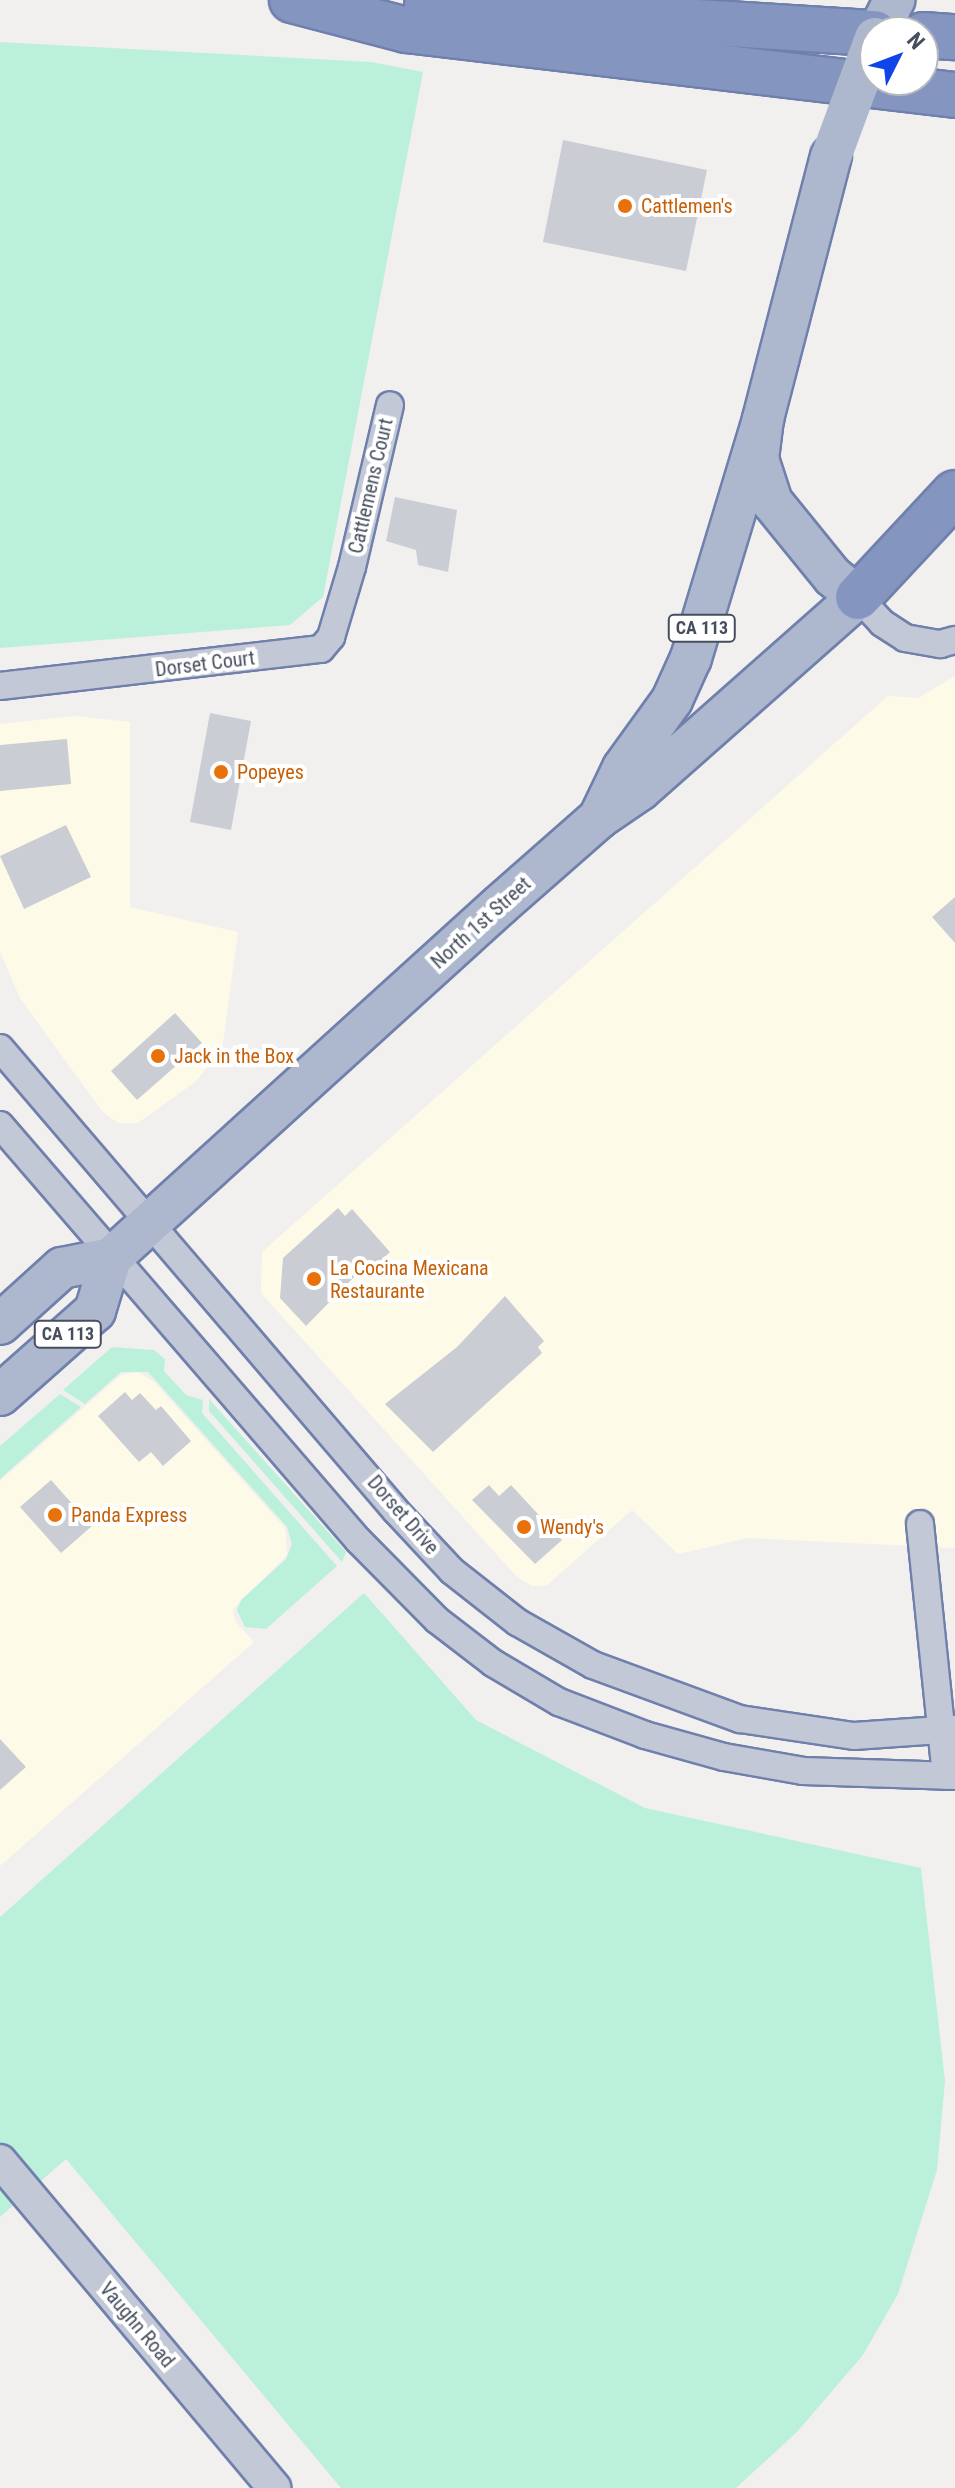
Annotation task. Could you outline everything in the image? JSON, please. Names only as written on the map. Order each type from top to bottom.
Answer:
[{"type":"highway","points":[[292,0],[406,30],[955,95]]},
{"type":"highway","points":[[340,0],[859,33]]},
{"type":"highway","points":[[892,563],[955,493]]},
{"type":"highway","name":"CA 113","points":[[858,597],[892,563],[955,518]]},
{"type":"main road","name":"CA 113","points":[[599,818],[623,768],[672,700],[691,658],[763,419],[831,157],[859,80]]},
{"type":"main road","points":[[763,419],[758,459],[772,502],[833,577],[858,597]]},
{"type":"main road","name":"North 1st Street","points":[[0,1395],[95,1311],[111,1258],[151,1220],[599,818],[640,790],[858,597]]},
{"type":"main road","name":"CA 113","points":[[0,1324],[62,1268],[111,1258]]},
{"type":"street","name":"Cattlemens Court","points":[[352,567],[390,405]]},
{"type":"street","name":"Dorset Court","points":[[0,686],[321,649],[331,637],[352,567]]},
{"type":"street","points":[[858,597],[882,623],[905,638],[940,644],[955,640]]},
{"type":"street","name":"Dorset Drive","points":[[0,1048],[151,1220],[396,1511],[452,1571],[517,1622],[593,1665],[740,1719],[854,1736],[948,1730]]},
{"type":"street","points":[[0,1125],[111,1258],[373,1556],[437,1620],[493,1663],[559,1702],[645,1735],[724,1757],[803,1771],[950,1776],[948,1730],[920,1524]]},
{"type":"street","name":"Vaughn Road","points":[[0,2161],[274,2488]]},
{"type":"shaded area","points":[[955,676],[955,1548],[748,1538],[678,1554],[632,1510],[546,1586],[532,1586],[517,1577],[261,1293],[262,1252],[888,696],[918,698]]},
{"type":"shaded area","points":[[75,716],[130,722],[130,907],[238,932],[222,1050],[195,1082],[138,1123],[118,1123],[102,1111],[20,998],[0,952],[0,724]]},
{"type":"shaded area","points":[[138,1372],[154,1382],[285,1528],[287,1555],[233,1609],[235,1621],[254,1642],[0,1866],[0,1481],[121,1375]]},
{"type":"green space","points":[[0,42],[371,62],[423,72],[323,597],[290,625],[0,648]]},
{"type":"green space","points":[[112,1347],[154,1350],[165,1359],[164,1371],[186,1395],[203,1400],[202,1413],[337,1566],[266,1629],[245,1627],[237,1610],[241,1600],[286,1559],[292,1544],[287,1527],[148,1372],[121,1372],[85,1404],[63,1390]]},
{"type":"green space","points":[[60,1394],[81,1407],[0,1479],[0,1446]]},
{"type":"green space","points":[[209,1399],[346,1552],[342,1562],[209,1411]]},
{"type":"green space","points":[[364,1593],[476,1720],[645,1808],[921,1868],[945,2081],[937,2170],[898,2294],[863,2355],[797,2432],[736,2488],[341,2488],[66,2159],[0,2217],[0,1917]]},
{"type":"building","name":"Cattlemen's","points":[[563,140],[707,170],[686,271],[543,242]]},
{"type":"building","points":[[395,497],[457,510],[448,572],[418,565],[416,550],[386,541]]},
{"type":"building","name":"Popeyes","points":[[210,713],[251,721],[231,830],[190,822]]},
{"type":"building","points":[[67,739],[71,784],[0,791],[0,745]]},
{"type":"building","points":[[66,825],[91,877],[24,909],[0,856]]},
{"type":"building","points":[[955,897],[955,943],[932,917]]},
{"type":"building","name":"Jack in the Box","points":[[175,1013],[202,1043],[137,1100],[111,1071]]},
{"type":"building","points":[[338,1208],[345,1216],[352,1209],[390,1252],[363,1277],[359,1272],[306,1326],[280,1298],[283,1258]]},
{"type":"building","points":[[505,1296],[544,1341],[538,1347],[542,1353],[433,1452],[385,1404],[457,1347]]},
{"type":"building","points":[[125,1392],[132,1400],[140,1393],[156,1410],[161,1406],[191,1441],[163,1466],[151,1452],[139,1462],[98,1416]]},
{"type":"building","points":[[51,1480],[92,1526],[61,1553],[20,1507]]},
{"type":"building","name":"Wendy's","points":[[489,1485],[499,1496],[511,1485],[562,1540],[535,1564],[472,1500]]},
{"type":"building","points":[[0,1739],[26,1767],[0,1790]]},
{"type":"place","name":"Cattlemen's","points":[[625,206]]},
{"type":"place","name":"Popeyes","points":[[221,772]]},
{"type":"place","name":"Jack in the Box","points":[[158,1056]]},
{"type":"place","name":"La Cocina Mexicana Restaurante","points":[[314,1279]]},
{"type":"place","name":"Panda Express","points":[[55,1515]]},
{"type":"place","name":"Wendy's","points":[[524,1527]]}]
